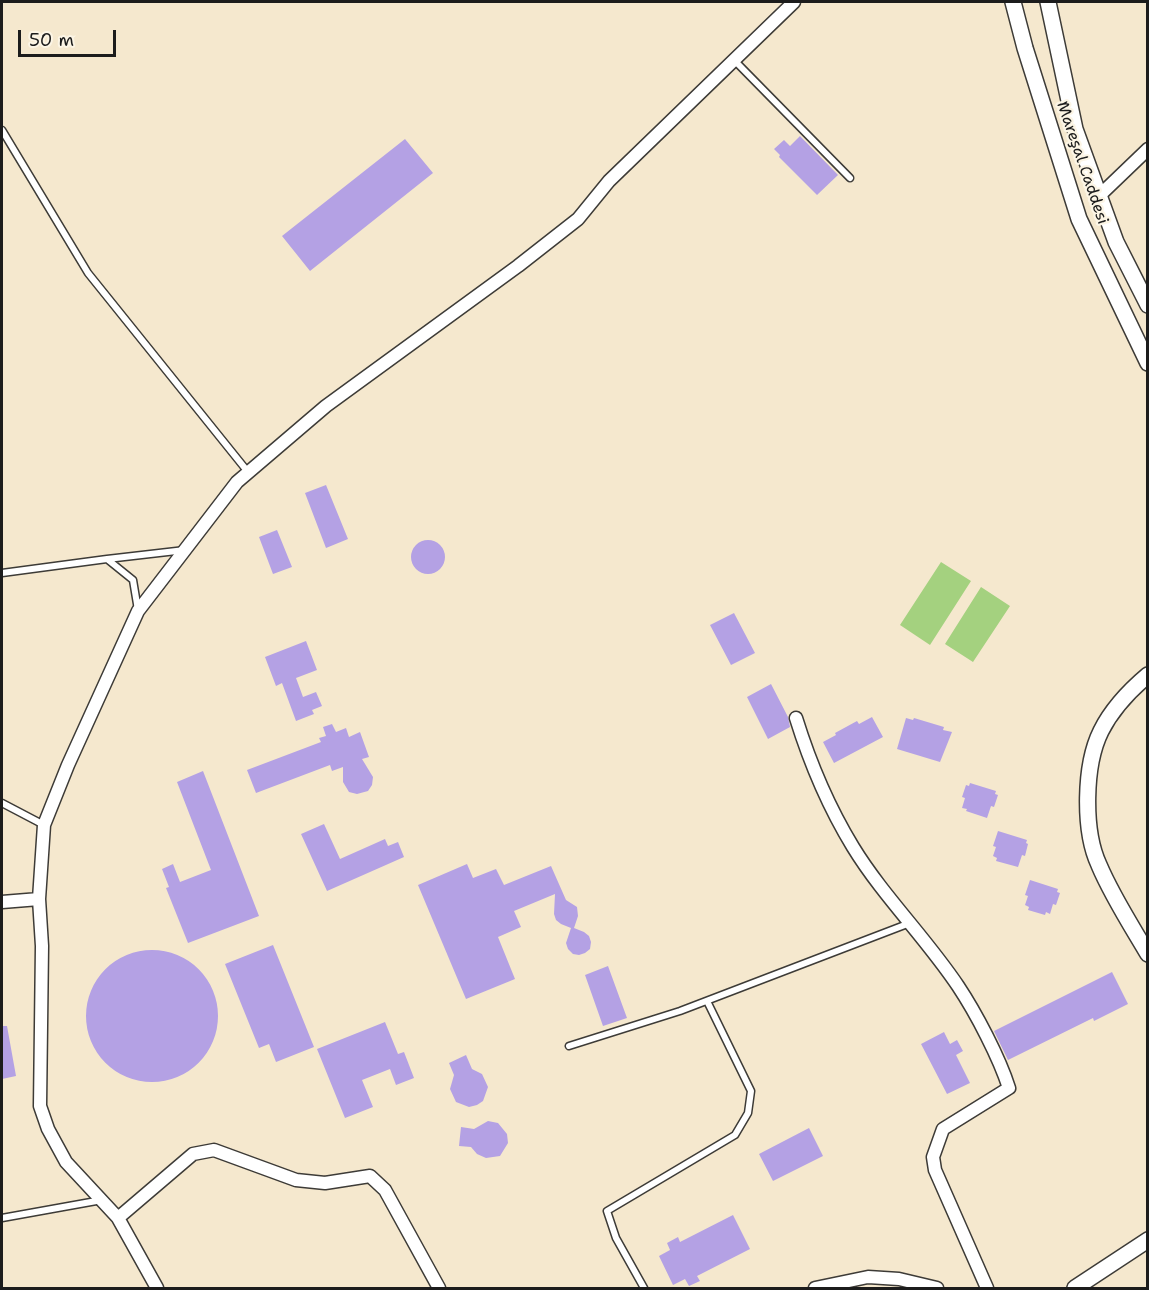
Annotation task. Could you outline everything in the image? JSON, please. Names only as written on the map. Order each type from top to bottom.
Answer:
[{"type":"street","points":[[157,1288],[118,1218],[66,1162],[48,1129],[40,1106],[42,946],[39,899],[44,825],[68,765],[138,611],[237,482],[326,406],[518,267],[578,219],[609,181],[794,2]]},
{"type":"street","name":"Mareşal Caddesi","points":[[1013,2],[1025,48],[1079,219],[1148,363]]},
{"type":"street","name":"Mareşal Caddesi","points":[[1048,2],[1075,129],[1116,242],[1148,305]]},
{"type":"street","points":[[1099,196],[1148,149]]},
{"type":"street","points":[[1148,675],[1118,704],[1100,733],[1094,750],[1087,800],[1089,838],[1099,865],[1148,954]]},
{"type":"street","points":[[796,718],[809,759],[854,848],[958,986],[1004,1072],[1009,1088],[943,1129],[933,1157],[935,1170],[987,1288]]},
{"type":"street","points":[[2,903],[39,899]]},
{"type":"street","points":[[118,1218],[193,1154],[214,1150],[296,1180],[325,1183],[370,1176],[385,1190],[439,1288]]},
{"type":"street","points":[[1075,1288],[1148,1240]]},
{"type":"street","points":[[815,1288],[868,1277],[898,1284],[935,1288]]},
{"type":"lane","points":[[734,60],[850,178]]},
{"type":"lane","points":[[2,130],[88,273],[248,472]]},
{"type":"lane","points":[[2,573],[185,550]]},
{"type":"lane","points":[[107,559],[134,580],[138,611]]},
{"type":"lane","points":[[2,803],[44,825]]},
{"type":"lane","points":[[569,1046],[707,1001],[910,923]]},
{"type":"lane","points":[[644,1288],[616,1238],[607,1211],[735,1135],[748,1113],[751,1091],[707,1001]]},
{"type":"lane","points":[[2,1218],[102,1200]]},
{"type":"green space","points":[[941,562],[971,581],[930,645],[900,625]]},
{"type":"green space","points":[[981,587],[1010,606],[973,662],[945,644]]},
{"type":"building","points":[[800,136],[838,175],[817,195],[779,157],[780,155],[774,149],[784,140],[790,146]]},
{"type":"building","points":[[405,139],[433,173],[310,271],[282,236]]},
{"type":"building","points":[[326,485],[348,539],[326,548],[305,493]]},
{"type":"building","points":[[277,530],[292,567],[273,574],[259,537]]},
{"type":"building","points":[[428,540],[440,545],[445,557],[440,569],[428,574],[416,569],[411,557],[416,545]]},
{"type":"building","points":[[734,613],[755,653],[731,665],[710,625]]},
{"type":"building","points":[[306,641],[317,670],[296,678],[303,697],[316,692],[322,706],[312,710],[314,714],[296,721],[282,683],[276,686],[265,657]]},
{"type":"building","points":[[771,684],[788,717],[790,727],[768,739],[747,697]]},
{"type":"building","points":[[872,717],[883,737],[834,763],[823,742],[857,721],[859,724]]},
{"type":"building","points":[[906,718],[913,720],[914,718],[944,727],[943,730],[952,732],[940,762],[897,749]]},
{"type":"building","points":[[332,724],[336,732],[346,728],[349,737],[360,732],[369,757],[362,759],[373,777],[368,791],[357,794],[349,792],[343,782],[343,767],[332,771],[330,765],[256,793],[247,770],[321,742],[319,738],[326,736],[323,727]]},
{"type":"building","points":[[203,771],[259,916],[188,943],[166,888],[169,887],[162,869],[173,864],[180,882],[211,870],[177,782]]},
{"type":"building","points":[[970,783],[996,791],[995,794],[998,795],[987,818],[962,808],[965,798],[962,797],[966,785],[969,786]]},
{"type":"building","points":[[324,824],[340,859],[385,839],[388,846],[398,842],[404,857],[327,891],[301,834]]},
{"type":"building","points":[[998,831],[1027,840],[1025,856],[1022,855],[1018,867],[996,861],[997,858],[993,856],[996,847],[993,846]]},
{"type":"building","points":[[467,864],[473,878],[496,869],[504,885],[551,866],[566,900],[577,907],[578,916],[574,928],[589,936],[590,949],[579,955],[573,954],[568,949],[566,943],[571,928],[556,920],[555,894],[514,911],[521,927],[498,937],[515,979],[466,999],[418,885]]},
{"type":"building","points":[[1030,880],[1058,889],[1057,892],[1060,893],[1050,914],[1046,912],[1045,915],[1028,910],[1029,907],[1025,905],[1028,896],[1025,895]]},
{"type":"building","points":[[273,945],[314,1047],[276,1062],[269,1044],[259,1048],[225,964]]},
{"type":"building","points":[[152,950],[177,955],[198,970],[213,991],[218,1016],[213,1041],[198,1062],[177,1077],[152,1082],[127,1077],[106,1062],[91,1041],[86,1016],[91,991],[106,970],[127,955]]},
{"type":"building","points":[[608,966],[627,1018],[603,1026],[585,975]]},
{"type":"building","points":[[1112,972],[1128,1004],[1094,1021],[1093,1018],[1008,1060],[994,1031]]},
{"type":"building","points":[[385,1022],[398,1054],[404,1052],[414,1078],[396,1085],[390,1069],[362,1080],[373,1107],[345,1118],[317,1049]]},
{"type":"building","points":[[2,1026],[7,1026],[16,1076],[2,1079]]},
{"type":"building","points":[[944,1032],[950,1044],[957,1040],[963,1051],[956,1055],[970,1083],[947,1094],[921,1044]]},
{"type":"building","points":[[466,1055],[472,1069],[482,1074],[488,1087],[483,1101],[469,1107],[456,1102],[450,1089],[454,1075],[449,1063]]},
{"type":"building","points":[[488,1121],[498,1123],[507,1134],[508,1143],[500,1156],[486,1158],[477,1154],[471,1147],[459,1146],[461,1127],[474,1129]]},
{"type":"building","points":[[809,1128],[823,1156],[773,1181],[759,1154]]},
{"type":"building","points":[[733,1215],[750,1249],[697,1276],[700,1281],[689,1286],[685,1279],[673,1285],[659,1256],[670,1250],[667,1243],[678,1237],[680,1242]]}]
